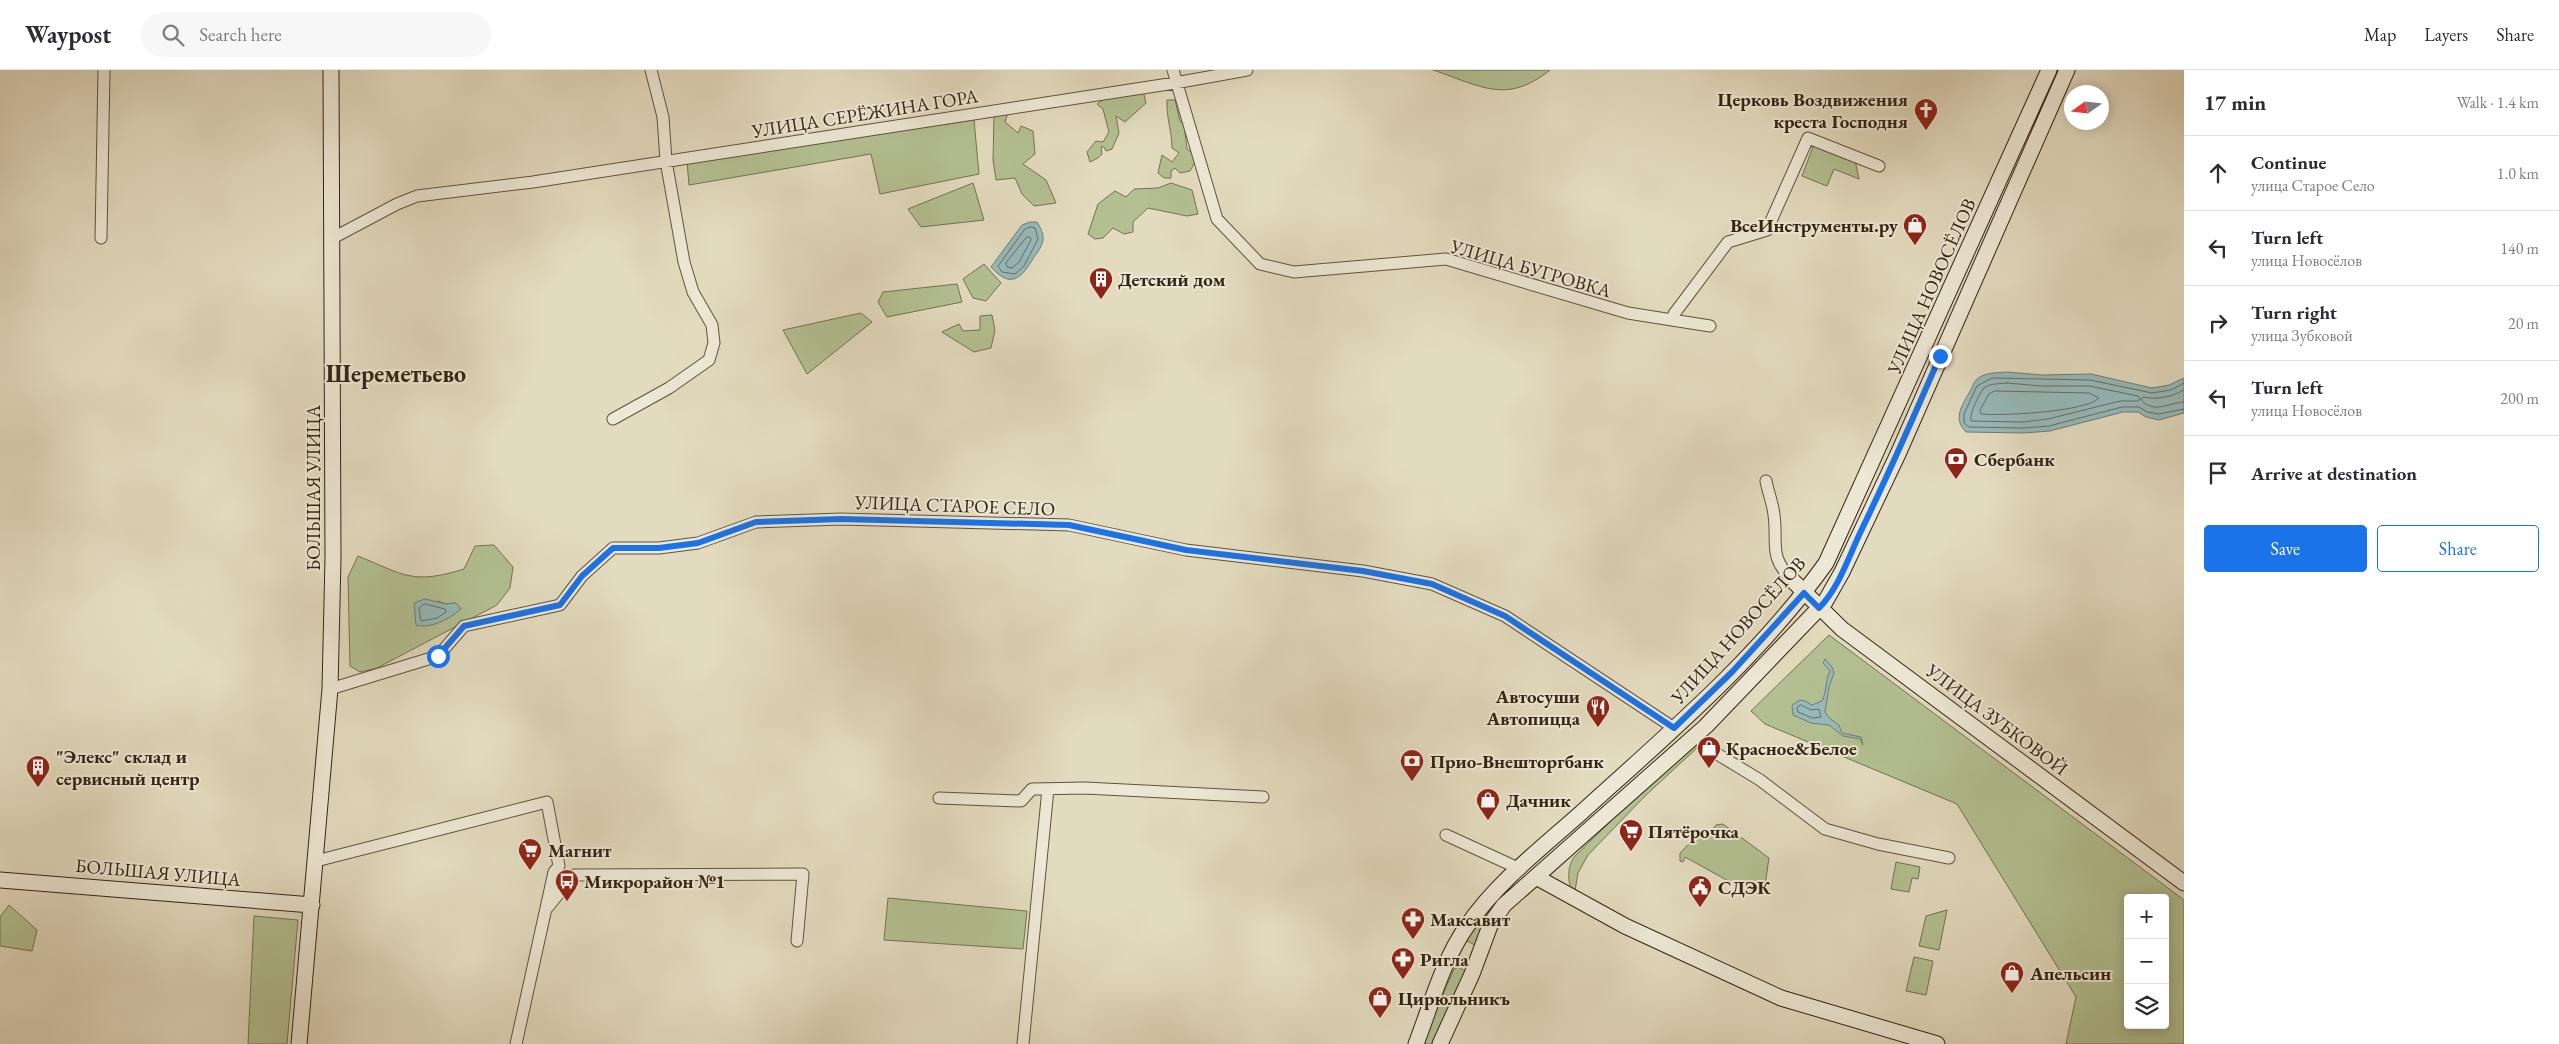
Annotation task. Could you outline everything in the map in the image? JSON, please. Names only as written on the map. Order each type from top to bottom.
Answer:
[{"type":"main road","name":"БОЛЬШАЯ УЛИЦА","points":[[298,1044],[316,862],[330,689],[333,529],[331,70]]},
{"type":"main road","name":"УЛИЦА НОВОСЁЛОВ","points":[[1416,1044],[1451,956],[1466,927],[1493,895],[1732,672],[1804,593],[1826,563],[2049,70]]},
{"type":"main road","name":"УЛИЦА НОВОСЁЛОВ","points":[[1440,1044],[1472,974],[1491,923],[1504,905],[1695,735],[1819,608],[1842,572],[1898,454],[2067,70]]},
{"type":"main road","name":"УЛИЦА ЗУБКОВОЙ","points":[[1792,580],[1842,629],[2184,883]]},
{"type":"main road","points":[[1536,877],[1625,926],[1781,998],[1937,1044]]},
{"type":"main road","name":"БОЛЬШАЯ УЛИЦА","points":[[0,880],[312,904]]},
{"type":"street","points":[[101,238],[104,70]]},
{"type":"street","points":[[613,419],[669,388],[709,360],[714,343],[712,325],[693,292],[684,262],[666,161],[663,117],[650,70]]},
{"type":"street","name":"УЛИЦА БУГРОВКА","points":[[1173,70],[1175,83],[1218,219],[1260,264],[1294,272],[1446,259],[1628,313],[1710,326]]},
{"type":"street","name":"УЛИЦА СЕРЁЖИНА ГОРА","points":[[331,239],[397,204],[417,196],[533,182],[1175,83],[1247,70]]},
{"type":"street","points":[[1674,314],[1728,242],[1767,230],[1808,138],[1880,166]]},
{"type":"street","points":[[1766,481],[1774,515],[1774,554],[1783,571],[1792,580]]},
{"type":"street","name":"УЛИЦА СТАРОЕ СЕЛО","points":[[330,689],[438,656],[464,626],[560,605],[582,576],[613,548],[659,548],[698,543],[756,522],[841,519],[1069,525],[1186,550],[1363,571],[1432,584],[1505,616],[1674,728]]},
{"type":"street","points":[[1695,735],[1709,749],[1760,780],[1825,828],[1878,844],[1949,858]]},
{"type":"street","points":[[939,798],[1021,801],[1032,789],[1085,788],[1263,797]]},
{"type":"street","points":[[1023,1044],[1048,789]]},
{"type":"street","points":[[316,862],[547,802],[559,866]]},
{"type":"street","points":[[1446,835],[1520,869]]},
{"type":"street","points":[[559,866],[573,871],[574,875]]},
{"type":"street","points":[[516,1044],[554,872],[559,866]]},
{"type":"street","points":[[574,875],[803,874],[797,941]]},
{"type":"street","points":[[546,910],[574,875]]},
{"type":"green space","points":[[1433,70],[1550,70],[1534,81],[1506,90],[1480,86]]},
{"type":"green space","points":[[1143,90],[1146,103],[1125,122],[1116,116],[1119,133],[1112,149],[1106,151],[1104,147],[1101,147],[1102,154],[1090,162],[1087,152],[1096,141],[1103,142],[1109,132],[1103,109],[1097,104],[1105,98]]},
{"type":"green space","points":[[1167,100],[1175,100],[1180,121],[1184,124],[1187,149],[1193,153],[1195,162],[1190,171],[1180,173],[1175,168],[1171,171],[1171,178],[1164,178],[1158,173],[1162,155],[1172,162],[1179,153],[1172,148]]},
{"type":"green space","points":[[1008,113],[1005,122],[1018,133],[1021,126],[1033,131],[1035,154],[1023,164],[1046,180],[1056,203],[1034,206],[1022,194],[1015,178],[996,180],[993,160],[994,115]]},
{"type":"green space","points":[[974,120],[979,174],[880,194],[871,154],[689,185],[687,162]]},
{"type":"green space","points":[[1814,144],[1855,160],[1859,179],[1834,169],[1827,186],[1802,176]]},
{"type":"green space","points":[[973,183],[984,220],[921,227],[908,209]]},
{"type":"green space","points":[[1171,183],[1192,190],[1198,214],[1187,216],[1148,208],[1133,222],[1133,232],[1124,234],[1113,228],[1103,238],[1095,239],[1088,234],[1098,204],[1115,191],[1126,197],[1134,189],[1158,188]]},
{"type":"green space","points":[[984,264],[1001,283],[986,301],[973,298],[963,279]]},
{"type":"green space","points":[[957,284],[962,302],[887,317],[878,302],[883,292]]},
{"type":"green space","points":[[861,313],[872,322],[807,374],[783,330]]},
{"type":"green space","points":[[992,315],[995,330],[991,348],[974,352],[942,332],[959,324],[963,331],[980,330],[980,316]]},
{"type":"green space","points":[[494,545],[513,567],[510,588],[497,605],[377,668],[360,672],[350,666],[348,577],[358,556],[409,576],[432,576],[464,569],[475,546]],"holes":[[[438,601],[446,604],[456,603],[443,620],[430,623]]]},
{"type":"green space","points":[[1829,635],[2184,900],[2184,1044],[2066,1044],[2076,997],[1957,804],[1765,724],[1751,711]]},
{"type":"green space","points":[[1692,742],[1699,746],[1644,797],[1588,855],[1578,873],[1574,897],[1569,877],[1571,862],[1574,857]]},
{"type":"green space","points":[[1723,824],[1769,858],[1764,892],[1761,893],[1735,881],[1732,883],[1685,857],[1683,862],[1680,861],[1680,853],[1699,834],[1706,836],[1716,825]]},
{"type":"green space","points":[[1896,862],[1920,867],[1918,879],[1912,878],[1909,892],[1891,889]]},
{"type":"green space","points":[[888,898],[1027,911],[1023,949],[884,940]]},
{"type":"green space","points":[[9,905],[37,930],[32,951],[0,946],[0,917]]},
{"type":"green space","points":[[1947,910],[1939,950],[1919,946],[1926,916]]},
{"type":"green space","points":[[254,916],[298,920],[287,1044],[248,1044]]},
{"type":"green space","points":[[1480,921],[1484,924],[1477,946],[1467,941],[1474,924]]},
{"type":"green space","points":[[1914,957],[1933,961],[1926,995],[1906,991]]},
{"type":"green space","points":[[1458,967],[1466,971],[1435,1044],[1421,1044],[1454,969]]},
{"type":"water","points":[[1037,222],[1042,231],[1041,247],[1020,276],[1010,279],[1004,278],[991,267],[1022,225]]},
{"type":"water","points":[[2007,372],[2042,375],[2091,374],[2152,388],[2169,385],[2184,378],[2184,413],[2159,420],[2146,417],[2138,412],[2123,412],[2050,431],[2024,433],[1966,432],[1959,418],[1963,403],[1974,382],[1986,374]]},
{"type":"water","points":[[425,599],[446,604],[456,603],[461,609],[440,622],[427,626],[416,625],[414,603]]},
{"type":"water","points":[[1825,659],[1832,667],[1834,673],[1829,687],[1825,712],[1829,718],[1839,725],[1842,733],[1861,737],[1863,745],[1860,739],[1843,736],[1829,725],[1811,723],[1793,715],[1792,705],[1800,700],[1812,705],[1822,701],[1830,671],[1823,663]]},
{"type":"place","name":"Церковь Воздвижения креста Господня","points":[[1926,131]]},
{"type":"place","name":"ВсеИнструменты.ру","points":[[1915,246]]},
{"type":"place","name":"Детский дом","points":[[1101,300]]},
{"type":"place","name":"Сбербанк","points":[[1956,480]]},
{"type":"place","name":"Автосуши Автопицца","points":[[1598,728]]},
{"type":"place","name":"Красное&Белое","points":[[1709,769]]},
{"type":"place","name":"Прио-Внешторгбанк","points":[[1412,782]]},
{"type":"place","name":"\"Элекс\" склад и сервисный центр","points":[[38,788]]},
{"type":"place","name":"Дачник","points":[[1488,821]]},
{"type":"place","name":"Пятёрочка","points":[[1631,852]]},
{"type":"place","name":"Магнит","points":[[530,871]]},
{"type":"place","name":"Микрорайон №1","points":[[567,902]]},
{"type":"place","name":"СДЭК","points":[[1700,908]]},
{"type":"place","name":"Максавит","points":[[1413,940]]},
{"type":"place","name":"Ригла","points":[[1403,980]]},
{"type":"place","name":"Апельсин","points":[[2012,994]]},
{"type":"place","name":"Цирюльникъ","points":[[1380,1019]]},
{"type":"district","name":"Шереметьево","points":[[396,374]]},
{"type":"route","points":[[438,656],[464,626],[560,605],[582,576],[613,548],[659,548],[698,543],[756,522],[841,519],[1069,525],[1186,550],[1363,571],[1432,584],[1505,616],[1674,728],[1732,672],[1804,593],[1819,608],[1825,602],[1842,572],[1898,454],[1940,356]]}]
